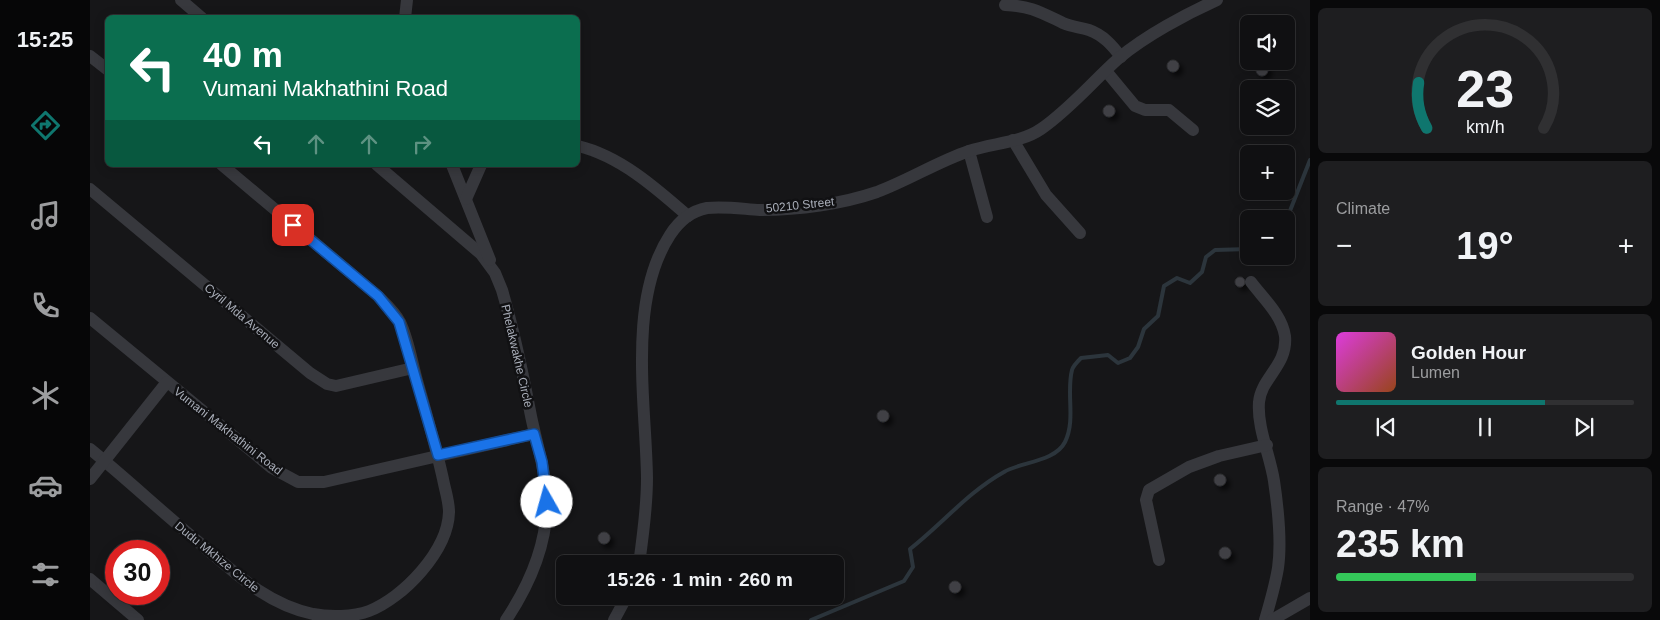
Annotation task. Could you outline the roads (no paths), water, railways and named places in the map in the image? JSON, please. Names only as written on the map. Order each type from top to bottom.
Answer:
[{"type":"street","points":[[181,0],[198,15]]},
{"type":"street","points":[[406,15],[407,0]]},
{"type":"street","name":"50210 Street","points":[[640,555],[647,482],[641,378],[645,323],[649,292],[661,250],[678,223],[688,216],[707,208],[782,209],[853,199],[884,189],[969,151],[1029,136],[1041,129],[1072,104],[1121,57],[1211,2]]},
{"type":"street","points":[[1005,5],[1026,5],[1036,8],[1068,25],[1097,34],[1112,45],[1121,57]]},
{"type":"street","points":[[90,56],[105,68]]},
{"type":"street","points":[[1106,71],[1135,106],[1145,110],[1169,110],[1193,130]]},
{"type":"street","points":[[1013,140],[1046,196],[1080,233]]},
{"type":"street","points":[[580,147],[612,159],[632,171],[688,216]]},
{"type":"street","points":[[969,151],[987,217]]},
{"type":"street","name":"Dudu Mkhize Circle","points":[[90,449],[256,590],[288,607],[328,616],[366,612],[379,606],[403,589],[432,556],[442,538],[449,513],[438,455],[399,322],[390,308],[224,167]]},
{"type":"street","name":"Phelakwakhe Circle","points":[[379,167],[472,245],[495,273],[512,323],[546,485],[546,519],[544,536],[527,583],[506,620]]},
{"type":"street","points":[[453,167],[495,273]]},
{"type":"street","points":[[466,200],[481,167]]},
{"type":"street","name":"Cyril Mda Avenue","points":[[90,189],[310,373],[327,384],[348,384],[413,368]]},
{"type":"street","points":[[1251,282],[1278,316],[1285,336],[1285,348],[1282,358],[1259,400],[1259,416],[1274,480],[1279,542],[1276,582],[1265,620]]},
{"type":"street","name":"Vumani Makhathini Road","points":[[90,318],[272,468],[298,482],[324,482],[534,434]]},
{"type":"street","points":[[90,479],[166,382]]},
{"type":"street","points":[[1159,560],[1146,500],[1149,490],[1189,467],[1219,456],[1266,445]]},
{"type":"street","points":[[90,579],[138,620]]},
{"type":"street","points":[[1272,620],[1310,598]]},
{"type":"street","points":[[614,620],[622,605]]},
{"type":"waterway","points":[[1290,210],[1310,160]]},
{"type":"waterway","points":[[811,620],[904,581],[913,567],[910,549],[967,499],[1004,472],[1046,458],[1060,449],[1065,442],[1070,425],[1070,379],[1074,365],[1081,358],[1108,355],[1118,363],[1130,358],[1138,347],[1144,329],[1158,316],[1164,286],[1177,278],[1190,283],[1202,272],[1206,257],[1215,250],[1240,249]]}]
